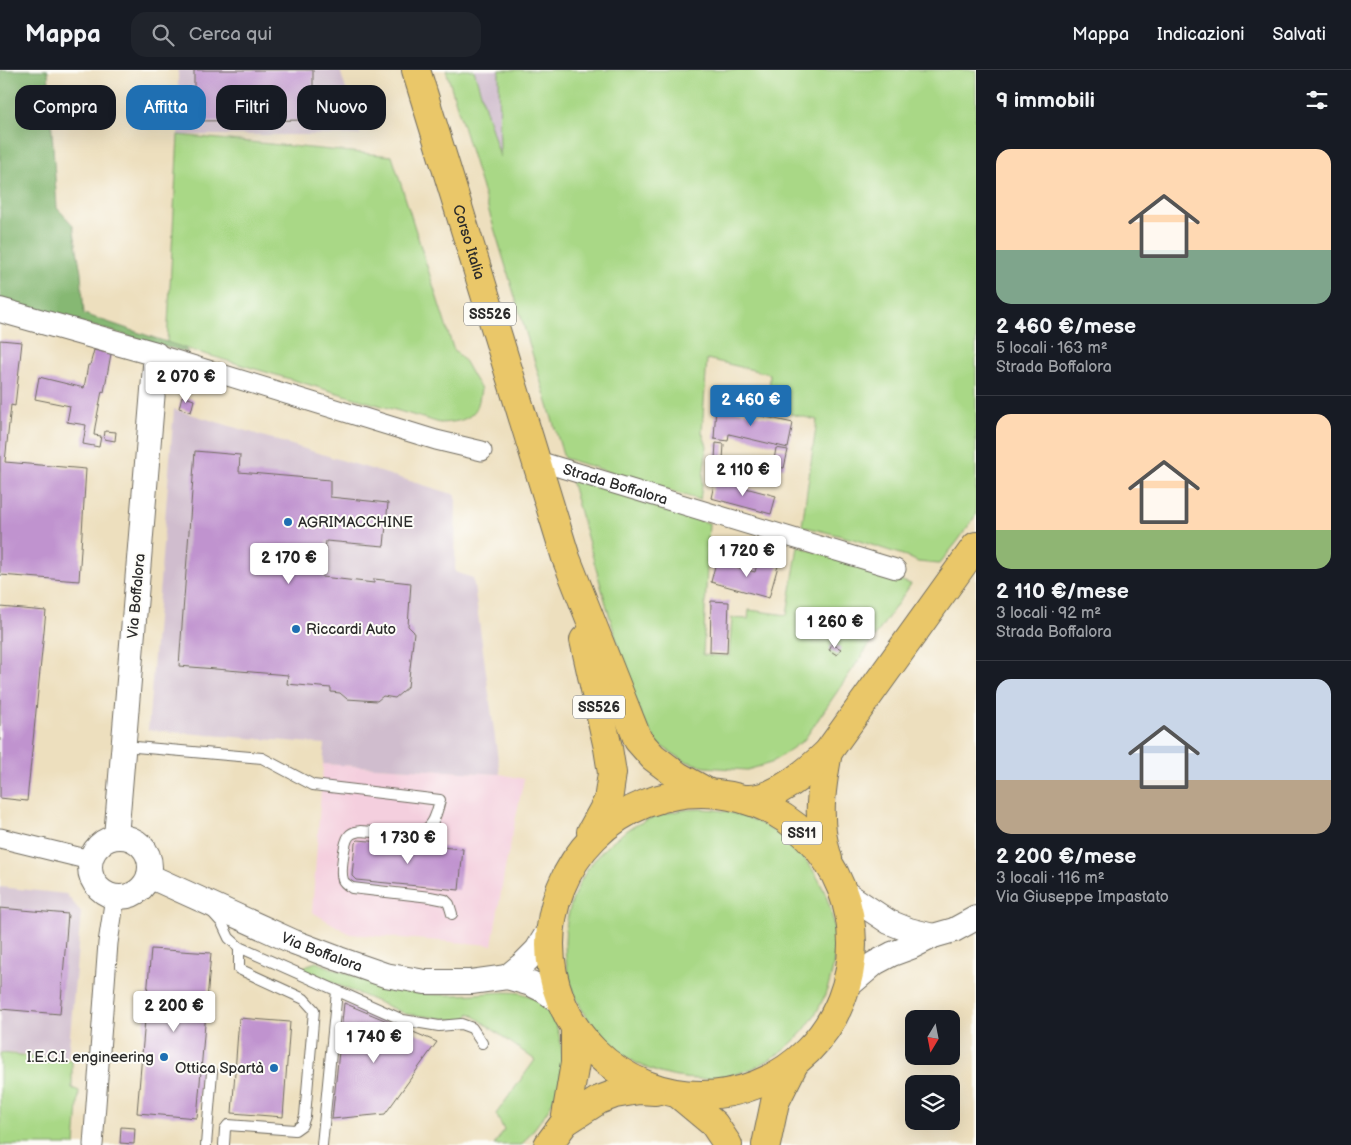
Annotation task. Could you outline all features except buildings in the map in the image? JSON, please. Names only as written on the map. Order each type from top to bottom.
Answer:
[{"type":"main road","name":"Corso Italia","points":[[416,70],[566,558]]},
{"type":"main road","points":[[747,799],[775,792],[807,772],[828,752],[976,546]]},
{"type":"main road","name":"SS526","points":[[566,558],[638,740],[653,757],[678,776],[707,792]]},
{"type":"main road","name":"SS526","points":[[566,558],[612,773],[608,801],[580,851]]},
{"type":"main road","points":[[828,752],[822,780],[820,822],[828,861]]},
{"type":"main road","name":"SS11","points":[[707,792],[728,794],[747,799],[793,823],[828,861],[837,876],[844,892],[854,939],[848,986],[827,1031],[793,1066],[757,1086],[718,1095],[670,1093],[628,1077],[598,1056],[575,1029],[560,1002],[550,966],[549,930],[559,888],[580,851],[616,818],[659,798],[707,792]]},
{"type":"main road","points":[[565,1122],[575,1063],[575,1029]]},
{"type":"main road","points":[[766,1145],[775,1102],[793,1066]]},
{"type":"main road","points":[[548,1145],[565,1122],[599,1100],[615,1094],[639,1090],[670,1093],[714,1124],[728,1145]]},
{"type":"street","points":[[0,310],[156,354],[436,440],[482,451]]},
{"type":"street","name":"Via Boffalora","points":[[116,837],[156,354]]},
{"type":"street","name":"Strada Boffalora","points":[[535,460],[896,569]]},
{"type":"street","points":[[116,837],[128,838],[139,844],[149,858],[150,864],[149,876],[143,887],[133,894],[121,897],[104,893],[96,886],[90,870],[90,860],[94,850],[102,843],[116,837]]},
{"type":"street","points":[[0,838],[90,860]]},
{"type":"street","name":"Via Boffalora","points":[[149,876],[294,942],[385,974],[425,982],[471,982],[507,977],[531,984],[560,1002]]},
{"type":"street","points":[[844,892],[889,922],[909,930],[933,936]]},
{"type":"street","points":[[93,1145],[108,943],[115,897]]},
{"type":"street","points":[[848,986],[875,963],[933,936],[954,930],[976,918]]},
{"type":"street","points":[[507,977],[537,950],[549,930]]},
{"type":"lane","points":[[124,746],[262,758],[313,786],[440,800],[435,819],[422,833],[415,835],[353,832],[345,844],[342,874],[343,880],[352,888],[445,900],[449,904],[452,914]]},
{"type":"lane","points":[[206,902],[222,923],[230,938],[239,947],[404,1020],[439,1026],[461,1024],[472,1028],[482,1044]]},
{"type":"lane","points":[[224,1145],[225,1129],[228,1125],[295,1130],[302,1125],[306,1116],[314,1010],[304,999],[239,969],[239,947]]},
{"type":"lane","points":[[322,1145],[337,991]]},
{"type":"lane","points":[[206,1145],[212,1072]]},
{"type":"shaded area","points":[[178,70],[340,70],[345,85],[297,85],[297,130],[358,130],[360,135],[178,135],[178,130],[206,130],[206,85],[178,85]]},
{"type":"shaded area","points":[[474,70],[499,70],[500,159]]},
{"type":"shaded area","points":[[174,409],[456,495],[455,572],[473,578],[500,774],[323,764],[325,744],[148,730]]},
{"type":"shaded area","points":[[323,764],[500,774],[524,779],[505,869],[492,945],[350,934],[312,912]]},
{"type":"shaded area","points":[[0,887],[66,894],[81,912],[68,1058],[0,1052]]},
{"type":"green space","points":[[0,70],[48,70],[49,85],[15,85],[15,130],[52,130],[57,208],[73,225],[81,273],[84,314],[184,348],[189,353],[0,300]]},
{"type":"green space","points":[[446,70],[474,70],[500,157],[499,70],[976,70],[976,515],[939,564],[918,562],[906,556],[853,539],[802,526],[817,420],[769,409],[770,374],[707,359],[702,432],[707,446],[700,500],[564,458]]},
{"type":"green space","points":[[178,135],[392,156],[453,348],[465,362],[481,389],[478,405],[473,413],[460,421],[440,423],[167,343]]},
{"type":"green space","points":[[570,477],[697,516],[697,520],[709,523],[703,655],[729,656],[732,618],[748,619],[749,610],[787,615],[798,546],[911,584],[804,740],[771,763],[747,770],[705,767],[685,761],[659,745],[642,718],[626,674]]},
{"type":"green space","points":[[700,809],[739,815],[763,825],[775,832],[795,849],[812,869],[819,881],[829,905],[835,944],[829,983],[819,1007],[812,1019],[795,1039],[775,1056],[763,1063],[739,1073],[700,1079],[661,1073],[637,1063],[625,1056],[605,1039],[588,1019],[581,1007],[571,983],[565,944],[571,905],[581,881],[588,869],[605,849],[625,832],[637,825],[661,815]]},
{"type":"green space","points":[[316,962],[366,980],[425,994],[520,993],[534,999],[546,1008],[554,1020],[562,1050],[560,1081],[550,1107],[522,1145],[494,1145],[504,1130],[496,1114],[535,1060],[470,1013],[465,1021],[406,1014],[303,970],[305,966]]},
{"type":"green space","points":[[0,1053],[72,1060],[72,1088],[79,1091],[75,1145],[0,1145]]},
{"type":"place","name":"AGRIMACCHINE","points":[[288,522]]},
{"type":"place","name":"Riccardi Auto","points":[[296,629]]},
{"type":"place","name":"I.E.C.I. engineering","points":[[164,1057]]},
{"type":"place","name":"Ottica Spartà","points":[[274,1068]]}]
